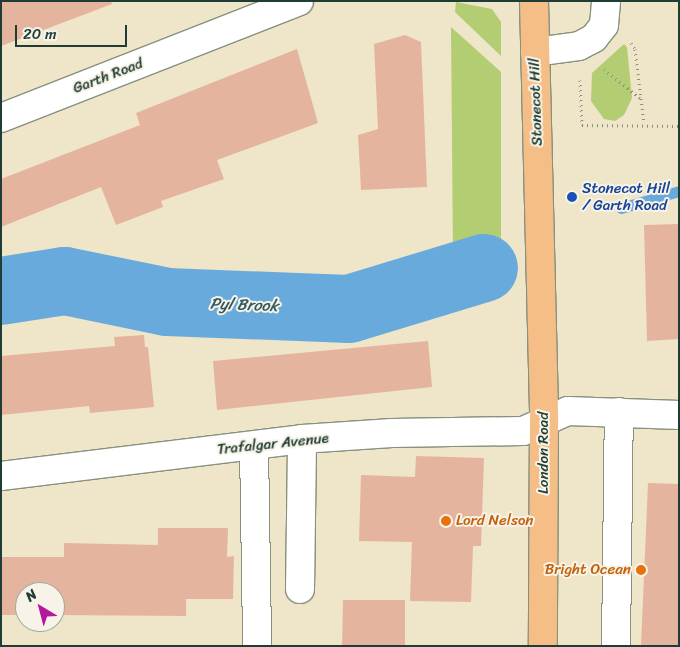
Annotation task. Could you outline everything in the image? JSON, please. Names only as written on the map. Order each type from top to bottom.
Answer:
[{"type":"highway","name":"Stonecot Hill","points":[[534,1],[543,320]]},
{"type":"highway","name":"London Road","points":[[543,320],[543,646]]},
{"type":"street","name":"Garth Road","points":[[1,118],[299,1]]},
{"type":"street","points":[[535,52],[579,46],[594,38],[604,25],[606,1]]},
{"type":"street","name":"Trafalgar Avenue","points":[[1,476],[302,439],[392,433],[523,430],[568,411],[679,415]]},
{"type":"street","points":[[616,646],[619,412]]},
{"type":"street","points":[[300,589],[302,439]]},
{"type":"street","points":[[254,446],[257,646]]},
{"type":"path","points":[[627,38],[635,49],[644,123]]},
{"type":"path","points":[[602,68],[641,98]]},
{"type":"path","points":[[580,70],[582,125],[644,123],[679,126]]},
{"type":"green space","points":[[456,2],[492,9],[501,22],[501,56],[455,12]]},
{"type":"green space","points":[[451,27],[501,72],[501,246],[453,256]]},
{"type":"green space","points":[[624,44],[627,47],[632,98],[624,115],[615,121],[604,119],[591,101],[592,73]]},
{"type":"building","points":[[1,1],[111,1],[112,4],[1,46]]},
{"type":"building","points":[[405,35],[421,42],[427,187],[361,190],[358,135],[378,129],[374,44]]},
{"type":"building","points":[[297,49],[318,123],[217,160],[224,179],[161,201],[163,207],[116,225],[101,187],[1,227],[1,179],[140,125],[136,113]]},
{"type":"building","points":[[679,224],[679,339],[647,341],[644,225]]},
{"type":"building","points":[[144,335],[145,347],[148,347],[154,407],[90,413],[89,406],[1,415],[1,356],[115,346],[114,337]]},
{"type":"building","points":[[428,341],[432,387],[217,410],[213,361]]},
{"type":"building","points":[[416,456],[484,458],[481,546],[473,546],[471,602],[410,601],[412,542],[359,541],[361,475],[415,477]]},
{"type":"building","points":[[648,483],[679,484],[679,646],[641,646]]},
{"type":"building","points":[[158,528],[228,528],[227,557],[234,556],[233,599],[186,599],[186,616],[65,615],[65,582],[15,582],[15,615],[1,615],[1,557],[64,557],[64,543],[158,545]]},
{"type":"building","points":[[343,600],[405,600],[405,646],[342,646]]},
{"type":"waterway","name":"Pyl Brook","points":[[621,208],[679,191]]},
{"type":"waterway","name":"Pyl Brook","points":[[1,291],[65,281],[167,302],[349,309],[484,268]]},
{"type":"place","name":"Stonecot Hill / Garth Road","points":[[572,197]]},
{"type":"place","name":"Lord Nelson","points":[[446,521]]},
{"type":"place","name":"Bright Ocean","points":[[641,570]]}]
